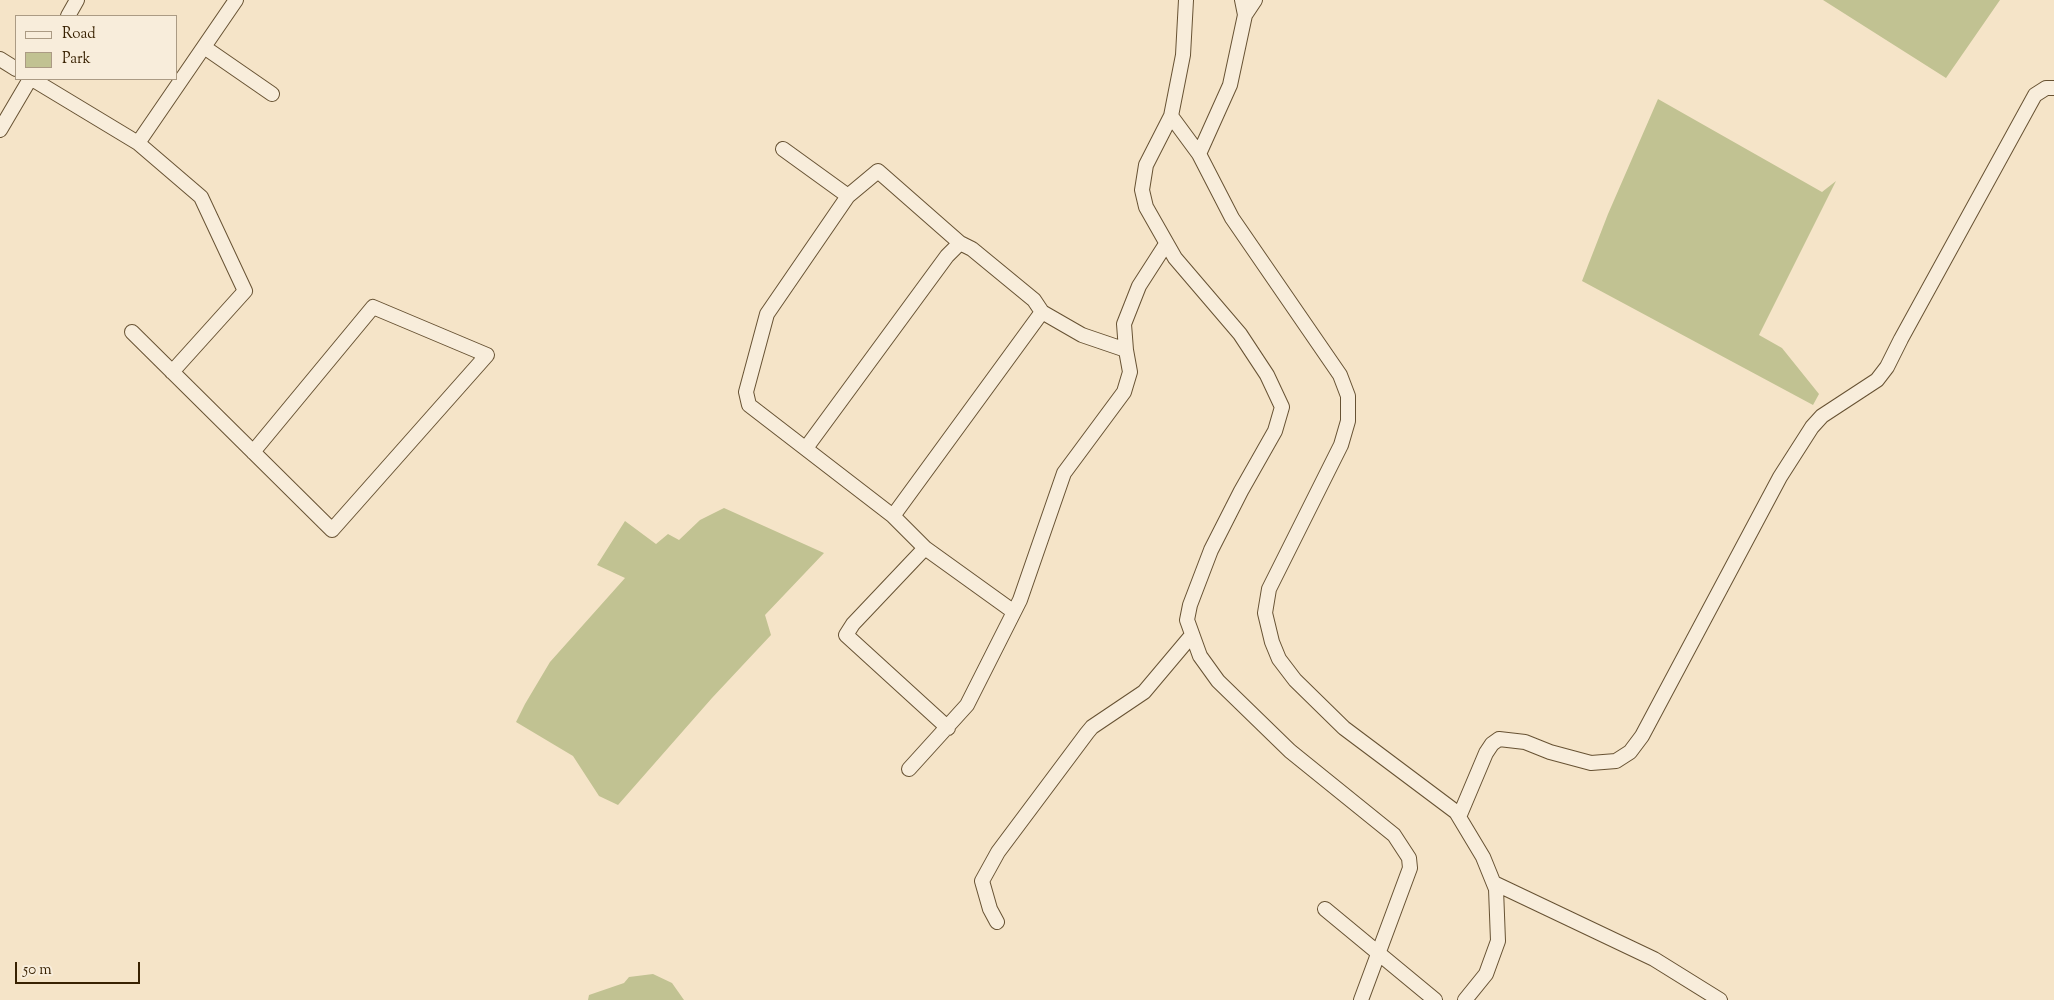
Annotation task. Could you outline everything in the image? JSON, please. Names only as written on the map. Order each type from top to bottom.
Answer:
[{"type":"street","points":[[69,15],[77,0]]},
{"type":"street","points":[[138,143],[236,0]]},
{"type":"street","points":[[1186,0],[1183,55],[1171,116],[1146,165],[1142,190],[1146,207],[1175,258],[1240,334],[1267,375],[1282,407],[1275,431],[1241,492],[1208,559],[1190,605],[1188,620],[1200,656],[1218,681],[1290,751],[1394,835],[1409,858],[1410,868],[1361,1000]]},
{"type":"street","points":[[1200,154],[1230,85],[1245,15],[1242,0]]},
{"type":"street","points":[[1245,15],[1256,0]]},
{"type":"street","points":[[204,47],[272,94]]},
{"type":"street","points":[[0,59],[15,68]]},
{"type":"street","points":[[0,130],[30,80]]},
{"type":"street","points":[[33,80],[138,143],[201,197],[244,291],[172,372]]},
{"type":"street","points":[[1459,817],[1486,753],[1492,744],[1499,739],[1525,742],[1550,752],[1591,764],[1616,761],[1630,752],[1642,736],[1666,693],[1780,477],[1812,427],[1822,416],[1877,380],[1887,368],[1901,339],[2035,95],[2046,88],[2054,88]]},
{"type":"street","points":[[1171,116],[1200,154],[1232,218],[1340,375],[1348,396],[1348,421],[1341,445],[1269,589],[1265,613],[1272,642],[1279,660],[1295,680],[1344,728],[1456,812],[1483,857],[1496,889],[1498,941],[1486,974],[1465,1000]]},
{"type":"street","points":[[782,149],[848,196]]},
{"type":"street","points":[[1014,612],[925,548],[893,516],[749,405],[746,392],[767,314],[848,196],[878,171],[960,243],[972,249],[1034,300],[1042,312],[1082,335],[1126,350]]},
{"type":"street","points":[[806,448],[947,256],[960,243]]},
{"type":"street","points":[[909,769],[967,706],[1020,600],[1064,473],[1124,392],[1130,372],[1124,324],[1133,299],[1166,244]]},
{"type":"street","points":[[132,332],[172,372],[253,452],[332,530],[487,354],[373,307],[253,452]]},
{"type":"street","points":[[893,516],[1042,312]]},
{"type":"street","points":[[925,548],[852,624],[846,635],[948,728]]},
{"type":"street","points":[[997,922],[990,909],[982,881],[998,852],[1087,732],[1144,692],[1192,635]]},
{"type":"street","points":[[1494,883],[1654,959],[1720,1000]]},
{"type":"street","points":[[1325,909],[1435,1000]]},
{"type":"green space","points":[[1823,0],[2000,0],[1946,78]]},
{"type":"green space","points":[[1658,99],[1822,192],[1836,181],[1759,335],[1782,348],[1819,394],[1813,405],[1582,281],[1608,214]]},
{"type":"green space","points":[[724,508],[824,553],[765,615],[771,635],[712,698],[618,805],[599,796],[573,756],[516,722],[550,662],[625,578],[597,565],[625,521],[656,544],[668,534],[679,540],[700,520]]},
{"type":"green space","points":[[653,974],[672,983],[684,1000],[588,1000],[589,995],[624,983],[629,977]]}]
